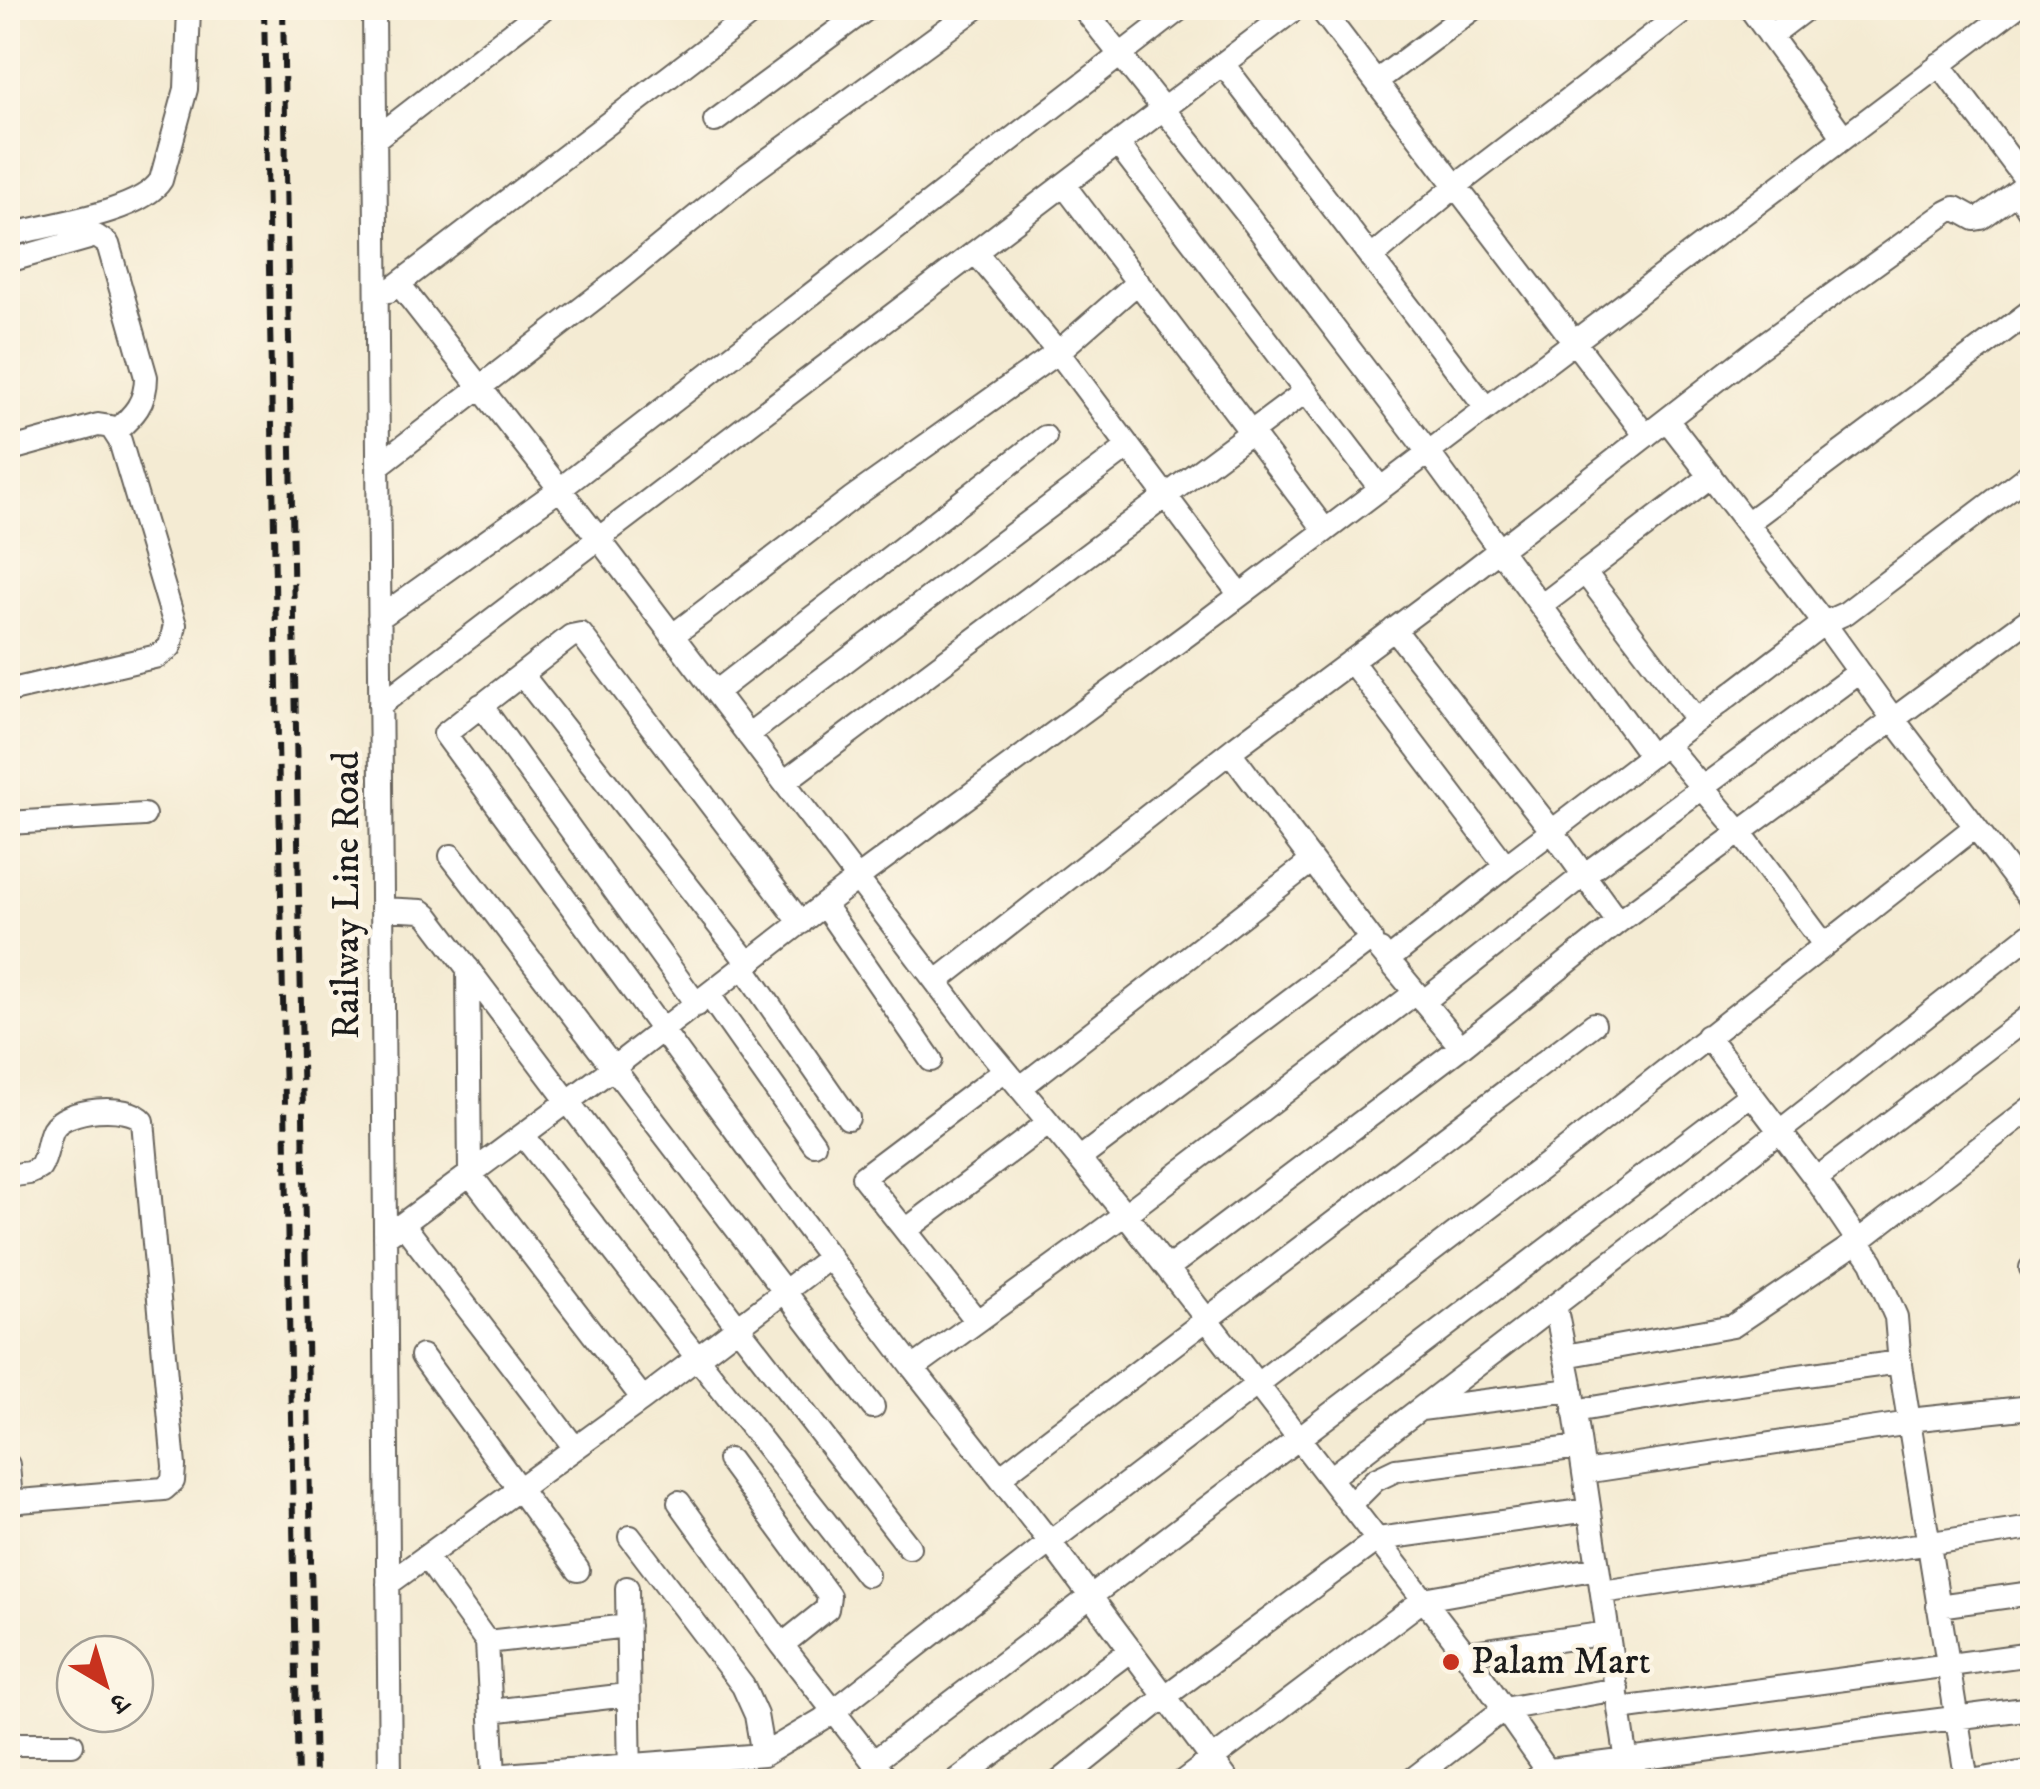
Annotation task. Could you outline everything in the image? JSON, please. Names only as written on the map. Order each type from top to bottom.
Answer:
[{"type":"street","points":[[8,235],[122,206],[156,189],[186,89],[190,8]]},
{"type":"street","name":"Railway Line Road","points":[[374,8],[382,909],[394,1230],[388,1584],[390,1782]]},
{"type":"street","points":[[375,139],[544,8]]},
{"type":"street","points":[[376,301],[760,8]]},
{"type":"street","points":[[715,121],[868,8]]},
{"type":"street","points":[[378,466],[746,175],[976,8]]},
{"type":"street","points":[[1083,8],[1428,452],[1541,606],[1658,750],[1702,787],[1740,832],[1823,943]]},
{"type":"street","points":[[379,618],[560,489],[1181,8]]},
{"type":"street","points":[[380,705],[1296,8]]},
{"type":"street","points":[[1320,8],[1646,436]]},
{"type":"street","points":[[1378,80],[1474,8]]},
{"type":"street","points":[[1371,258],[1457,185],[1688,8]]},
{"type":"street","points":[[1750,8],[1843,136]]},
{"type":"street","points":[[1770,36],[1807,8]]},
{"type":"street","points":[[575,1448],[394,1230],[614,1068],[858,878],[1240,595],[2015,8]]},
{"type":"street","points":[[1223,64],[1486,408]]},
{"type":"street","points":[[1939,64],[2026,186],[2032,215]]},
{"type":"street","points":[[1118,144],[1380,488]]},
{"type":"street","points":[[1064,185],[1325,530]]},
{"type":"street","points":[[936,982],[1230,752],[1947,212],[1958,209],[1980,218],[2026,186]]},
{"type":"street","points":[[8,261],[96,236],[108,244],[146,377],[145,399],[116,432]]},
{"type":"street","points":[[975,252],[1058,352],[1240,595]]},
{"type":"street","points":[[672,636],[852,498],[1058,352],[1138,282]]},
{"type":"street","points":[[399,284],[599,539],[936,982],[1126,1214],[1331,1477],[1465,1653],[1549,1775],[1628,1770],[2032,1708]]},
{"type":"street","points":[[1748,523],[2032,310]]},
{"type":"street","points":[[784,782],[1306,391]]},
{"type":"street","points":[[1667,420],[2032,901]]},
{"type":"street","points":[[8,450],[98,425],[116,432],[173,612],[174,636],[170,647],[158,656],[8,691]]},
{"type":"street","points":[[716,692],[1045,437]]},
{"type":"street","points":[[748,735],[1128,447]]},
{"type":"street","points":[[1388,960],[1824,622],[1846,613],[2032,472]]},
{"type":"street","points":[[1541,606],[1711,476]]},
{"type":"street","points":[[1586,574],[1696,719]]},
{"type":"street","points":[[1168,1268],[1461,1047],[1618,922],[2032,617]]},
{"type":"street","points":[[1394,629],[1618,922]]},
{"type":"street","points":[[801,923],[581,634],[572,636],[446,732],[446,738],[830,1257],[1050,1542],[1228,1782]]},
{"type":"street","points":[[1351,662],[1506,866]]},
{"type":"street","points":[[913,1368],[1859,672]]},
{"type":"street","points":[[522,676],[746,966],[848,1118]]},
{"type":"street","points":[[481,705],[814,1144]]},
{"type":"street","points":[[1230,752],[1371,939],[1461,1047]]},
{"type":"street","points":[[8,823],[144,815]]},
{"type":"street","points":[[426,1557],[487,1642],[493,1779],[630,1774],[763,1755],[833,1711],[1553,1159],[1975,826]]},
{"type":"street","points":[[452,856],[873,1407]]},
{"type":"street","points":[[1020,1088],[1312,861]]},
{"type":"street","points":[[824,904],[931,1060]]},
{"type":"street","points":[[382,909],[422,911],[909,1547]]},
{"type":"street","points":[[1331,1477],[1781,1132],[2032,933]]},
{"type":"street","points":[[1079,1159],[1371,939]]},
{"type":"street","points":[[468,968],[470,1174],[643,1399]]},
{"type":"street","points":[[1816,1179],[2032,1014]]},
{"type":"street","points":[[1000,1477],[1594,1024]]},
{"type":"street","points":[[1707,1036],[1816,1179],[1872,1262],[1896,1317],[1966,1781],[2032,1771]]},
{"type":"street","points":[[978,1321],[863,1177],[1005,1070]]},
{"type":"street","points":[[873,1762],[1751,1094]]},
{"type":"street","points":[[1565,1356],[1733,1326],[1857,1242],[2032,1107]]},
{"type":"street","points":[[8,1176],[30,1174],[40,1168],[52,1131],[63,1119],[124,1110],[136,1113],[144,1121],[174,1466],[173,1481],[164,1489],[9,1502],[8,1465]]},
{"type":"street","points":[[906,1230],[1048,1123]]},
{"type":"street","points":[[523,1135],[867,1575]]},
{"type":"street","points":[[388,1584],[830,1257]]},
{"type":"street","points":[[1554,1305],[1573,1401],[1628,1770]]},
{"type":"street","points":[[422,1356],[578,1570]]},
{"type":"street","points":[[1419,1410],[1711,1388],[1900,1362]]},
{"type":"street","points":[[1584,1472],[1909,1421],[2032,1407]]},
{"type":"street","points":[[1351,1504],[1375,1480],[1396,1470],[1580,1447]]},
{"type":"street","points":[[728,1460],[829,1596],[827,1610],[782,1645]]},
{"type":"street","points":[[679,1502],[888,1782]]},
{"type":"street","points":[[1059,1782],[1165,1696],[1378,1539],[1589,1510]]},
{"type":"street","points":[[1602,1592],[2032,1528]]},
{"type":"street","points":[[630,1537],[744,1686],[756,1715],[763,1755]]},
{"type":"street","points":[[1182,1782],[1424,1600],[1598,1568]]},
{"type":"street","points":[[627,1588],[630,1774]]},
{"type":"street","points":[[1938,1606],[2032,1593]]},
{"type":"street","points":[[487,1642],[628,1626]]},
{"type":"street","points":[[1465,1653],[1608,1634]]},
{"type":"street","points":[[955,1782],[1130,1650]]},
{"type":"street","points":[[1408,1782],[1504,1709],[1947,1666],[2032,1654]]},
{"type":"street","points":[[490,1711],[626,1694]]},
{"type":"street","points":[[8,1744],[72,1744]]},
{"type":"street","points":[[735,1757],[739,1782]]},
{"type":"railway","points":[[264,8],[298,1782]]},
{"type":"railway","points":[[283,8],[315,1782]]},
{"type":"place","name":"Palam Mart","points":[[1451,1662]]}]
